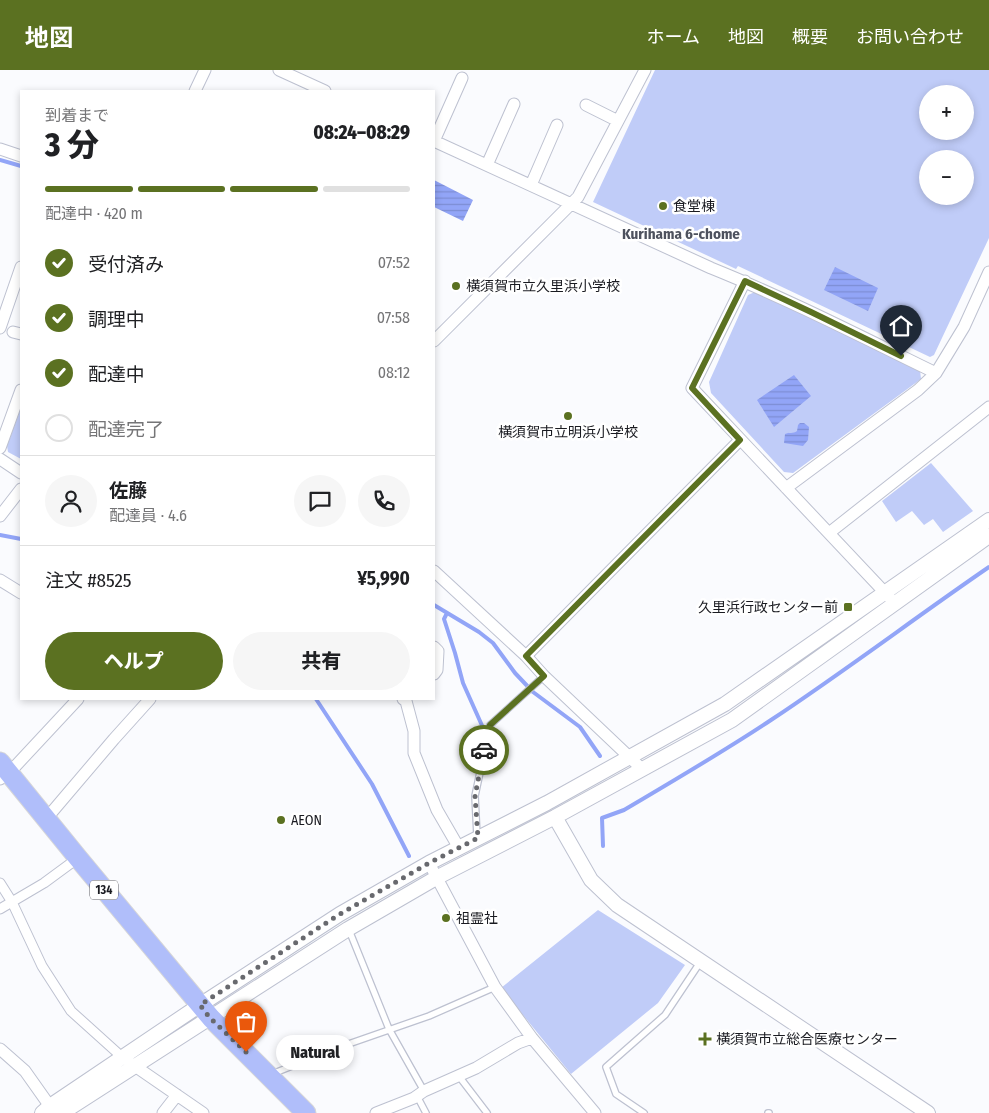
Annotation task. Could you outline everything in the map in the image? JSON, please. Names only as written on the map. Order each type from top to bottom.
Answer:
[{"type":"highway","name":"134","points":[[3,772],[46,819],[205,1012],[306,1113]]},
{"type":"street","points":[[195,90],[205,70]]},
{"type":"street","points":[[279,70],[323,90]]},
{"type":"street","points":[[435,340],[578,197],[645,70]]},
{"type":"street","points":[[435,139],[462,78]]},
{"type":"street","points":[[487,165],[514,104]]},
{"type":"street","points":[[586,105],[618,121]]},
{"type":"street","points":[[532,185],[557,125]]},
{"type":"street","points":[[435,141],[712,268],[745,281],[936,373]]},
{"type":"street","points":[[0,149],[20,156]]},
{"type":"street","points":[[0,328],[20,270]]},
{"type":"street","points":[[786,488],[918,390],[936,373],[964,327],[989,272]]},
{"type":"street","points":[[745,281],[692,388],[890,597]]},
{"type":"street","points":[[0,448],[20,393]]},
{"type":"street","points":[[829,533],[989,407]]},
{"type":"street","points":[[526,656],[740,440]]},
{"type":"street","points":[[0,459],[20,472]]},
{"type":"street","points":[[0,516],[20,490]]},
{"type":"street","points":[[0,1049],[24,1071],[49,1111],[122,1057],[205,1012],[436,878],[555,817],[732,720],[989,520]]},
{"type":"street","points":[[62,1113],[135,1067],[205,1012],[340,914],[429,863],[547,803],[725,704],[890,597],[989,536]]},
{"type":"street","points":[[435,572],[526,656],[544,676],[642,769]]},
{"type":"street","points":[[0,580],[20,592]]},
{"type":"street","points":[[435,647],[438,651],[437,670],[435,673]]},
{"type":"street","points":[[3,772],[77,700]]},
{"type":"street","points":[[46,819],[149,700]]},
{"type":"street","points":[[406,700],[414,731],[414,753],[437,810],[459,848]]},
{"type":"street","points":[[547,803],[591,880],[617,905],[928,1113]]},
{"type":"street","points":[[0,909],[44,883],[78,858]]},
{"type":"street","points":[[429,863],[495,987],[532,1038],[595,1113]]},
{"type":"street","points":[[0,883],[12,902],[42,966],[71,1011],[122,1057],[203,1113]]},
{"type":"street","points":[[376,1113],[414,1098],[420,1093],[476,1068],[518,1043],[532,1038]]},
{"type":"street","points":[[163,1113],[177,1096]]},
{"type":"lane","points":[[478,838],[475,796],[490,725],[544,676]]},
{"type":"lane","points":[[348,928],[389,1029],[420,1093],[426,1113]]},
{"type":"lane","points":[[644,1113],[616,1094],[606,1067],[664,1015],[701,961]]},
{"type":"lane","points":[[269,1075],[337,1048],[428,1016],[495,987]]},
{"type":"lane","points":[[458,1075],[487,1113]]},
{"type":"shaded area","points":[[655,70],[989,70],[989,238],[934,355],[930,357],[738,266],[736,269],[593,202]]},
{"type":"shaded area","points":[[755,292],[920,370],[921,379],[793,473],[784,472],[711,393],[709,382],[748,295]]},
{"type":"shaded area","points":[[20,411],[20,458],[8,452],[7,446]]},
{"type":"shaded area","points":[[931,463],[973,511],[943,532],[933,519],[924,525],[912,511],[896,522],[882,501]]},
{"type":"shaded area","points":[[598,910],[685,965],[658,1003],[571,1074],[501,988]]},
{"type":"water","points":[[435,181],[473,200],[463,221],[435,207]]},
{"type":"water","points":[[835,267],[878,288],[868,311],[824,290]]},
{"type":"water","points":[[794,375],[811,396],[774,427],[757,400]]},
{"type":"water","points":[[800,423],[804,423],[809,427],[808,440],[803,446],[784,443],[785,434],[797,431]]},
{"type":"waterway","points":[[0,160],[20,166]]},
{"type":"waterway","points":[[0,535],[20,539]]},
{"type":"waterway","points":[[603,846],[602,818],[624,810],[753,732],[989,567]]},
{"type":"waterway","points":[[435,606],[479,632],[493,643],[515,673],[533,692],[580,727],[600,756]]},
{"type":"waterway","points":[[447,613],[444,619],[463,683],[484,730]]},
{"type":"waterway","points":[[317,700],[372,784],[409,856]]},
{"type":"way so far","points":[[246,1052],[210,1018],[200,1005],[340,914],[429,863],[478,838],[475,796],[484,750]]},
{"type":"place","name":"食堂棟","points":[[663,206]]},
{"type":"place","name":"横須賀市立久里浜小学校","points":[[456,286]]},
{"type":"place","name":"横須賀市立明浜小学校","points":[[568,416]]},
{"type":"place","name":"久里浜行政センター前","points":[[848,607]]},
{"type":"place","name":"AEON","points":[[281,820]]},
{"type":"place","name":"祖霊社","points":[[446,918]]},
{"type":"place","name":"横須賀市立総合医療センター","points":[[705,1039]]},
{"type":"place","name":"Natural","points":[[246,1052]]},
{"type":"district","name":"Kurihama 6-chome","points":[[681,234]]},
{"type":"route","points":[[484,750],[490,725],[544,676],[526,656],[740,440],[692,388],[745,281],[901,356]]}]
